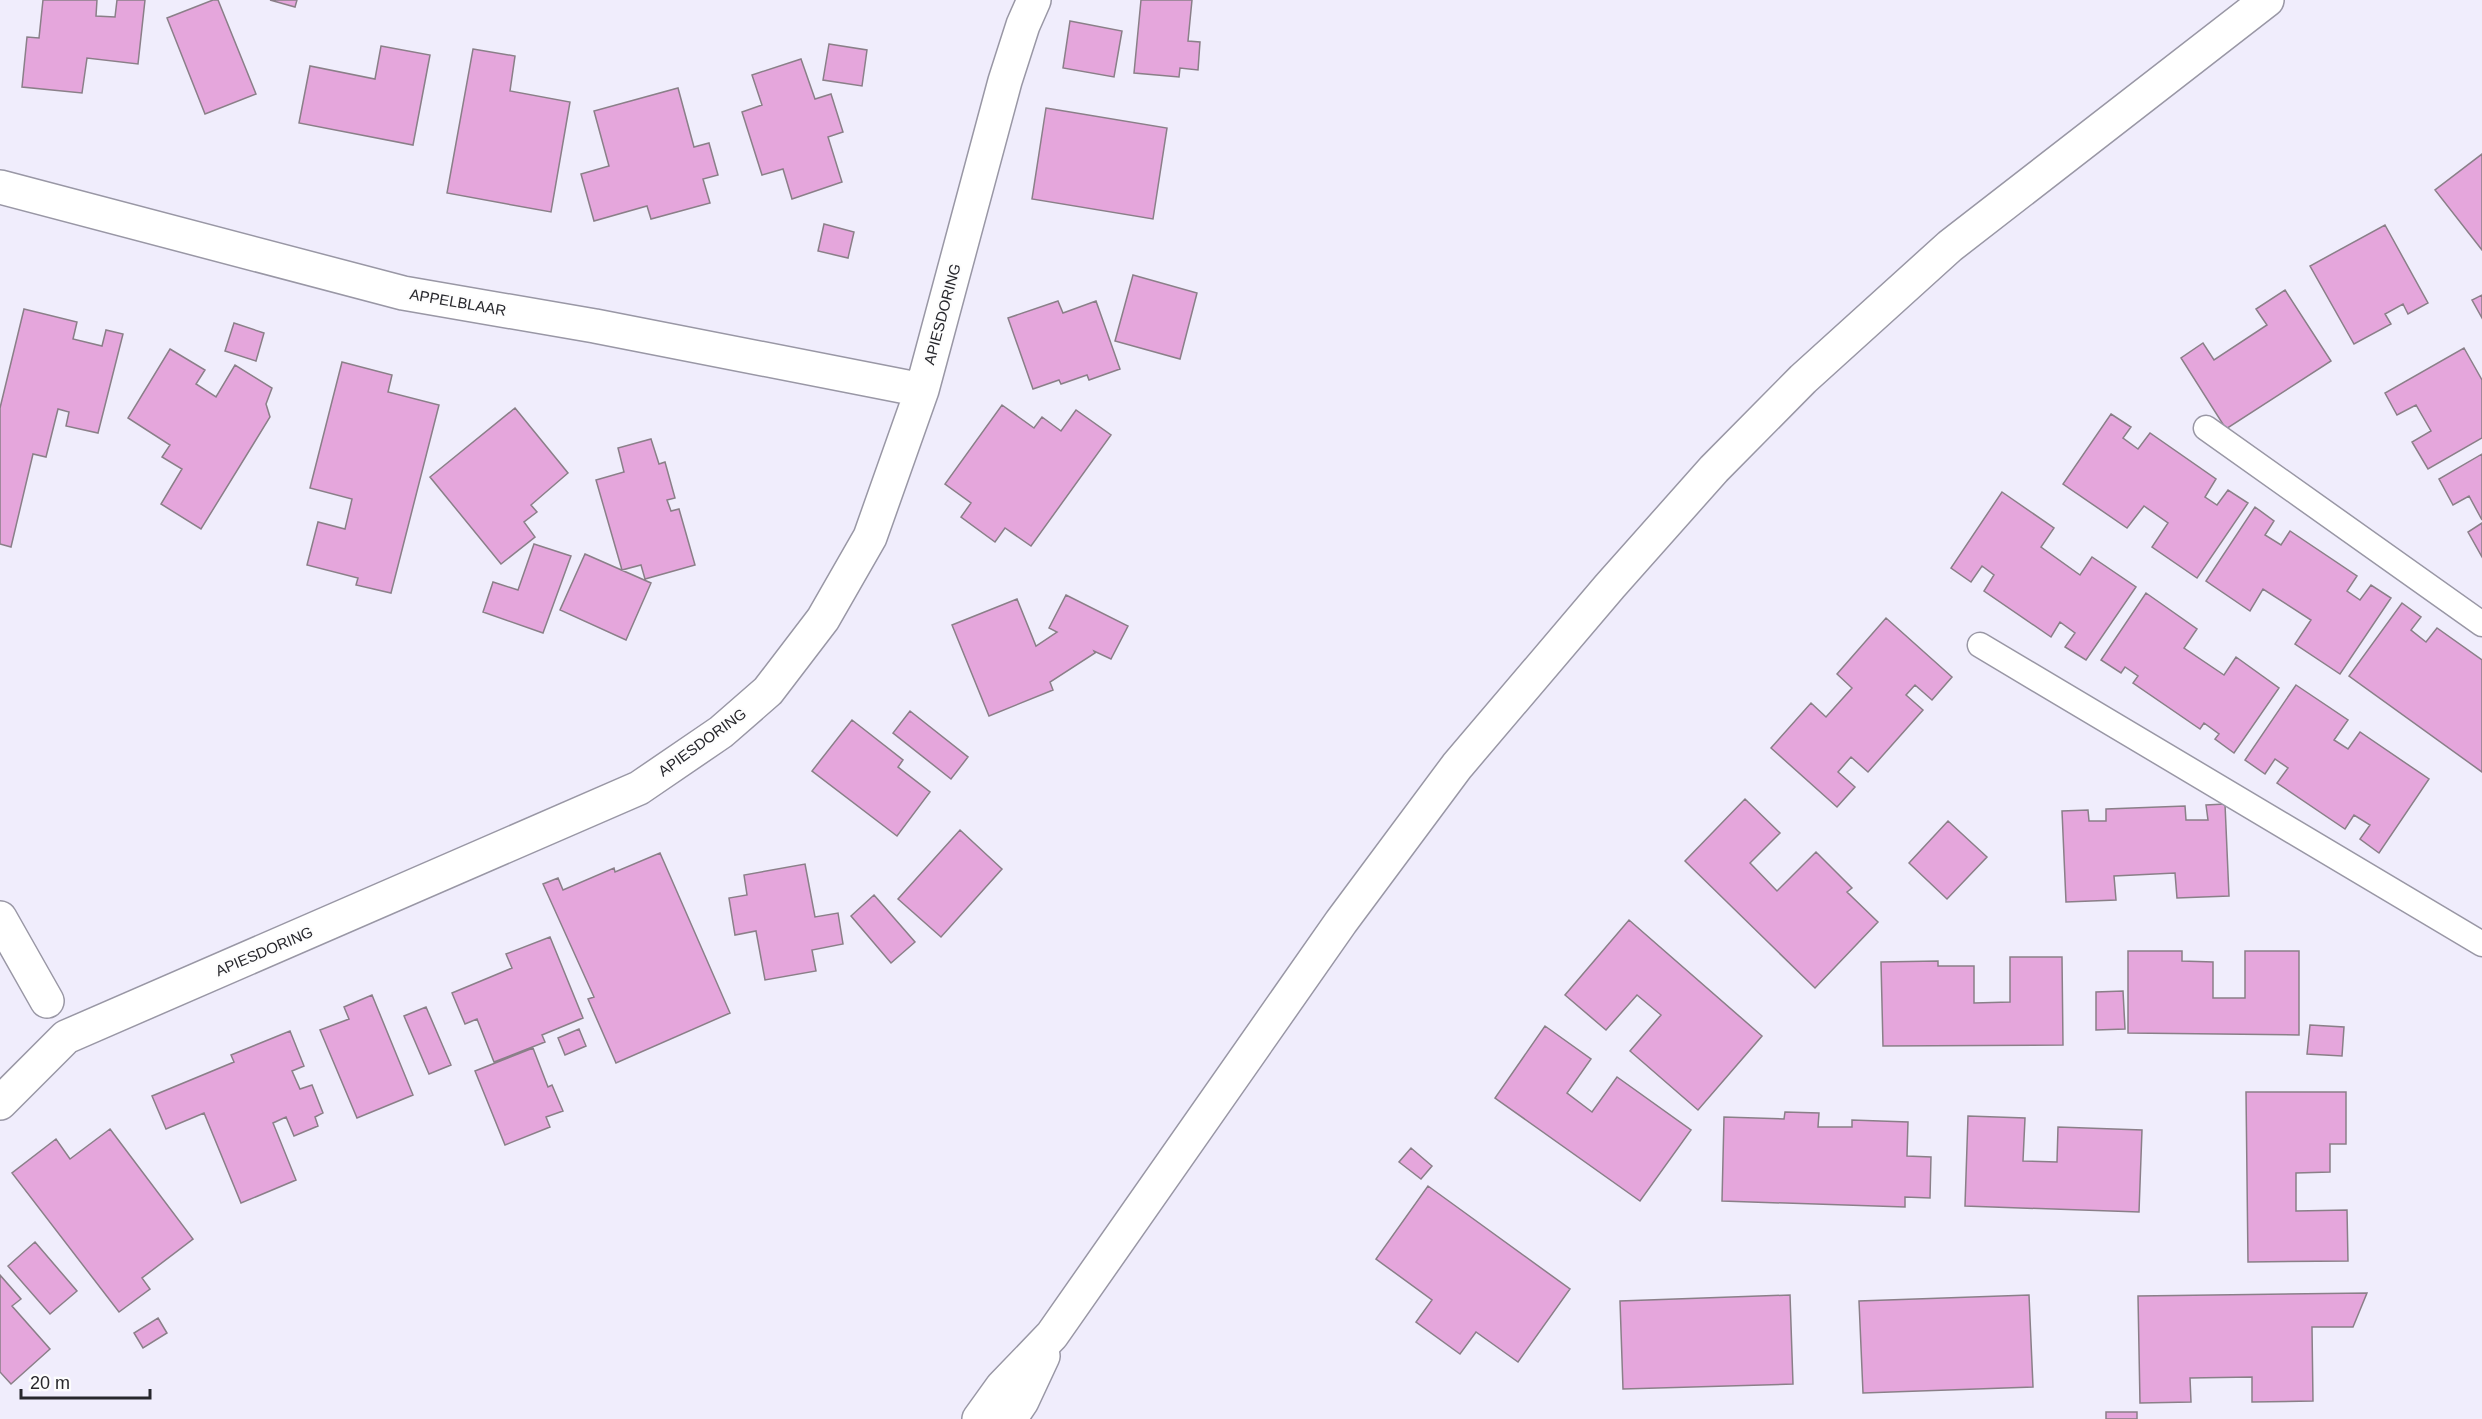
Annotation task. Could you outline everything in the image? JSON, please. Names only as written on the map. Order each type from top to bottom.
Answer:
[{"type":"street","name":"APIESDORING","points":[[0,1102],[66,1037],[639,788],[721,732],[768,691],[823,620],[870,537],[922,390],[1005,81],[1023,25],[1034,0]]},
{"type":"street","points":[[979,1419],[1002,1387],[1052,1335],[1341,922],[1457,766],[1714,469],[1803,379],[1950,246],[2267,0]]},
{"type":"street","name":"APPELBLAAR","points":[[0,188],[404,293],[595,326],[922,390]]},
{"type":"street","points":[[0,918],[46,1001]]},
{"type":"street","points":[[1010,1419],[1022,1401],[1052,1335]]},
{"type":"lane","points":[[2206,428],[2482,624]]},
{"type":"lane","points":[[1980,645],[2482,944]]},
{"type":"building","points":[[43,0],[97,0],[96,16],[115,17],[117,0],[145,0],[138,64],[87,58],[82,93],[22,87],[27,37],[39,38]]},
{"type":"building","points":[[218,0],[256,94],[205,114],[167,18]]},
{"type":"building","points":[[270,0],[297,0],[295,7]]},
{"type":"building","points":[[1141,0],[1192,0],[1188,41],[1200,42],[1198,70],[1180,68],[1179,77],[1134,73]]},
{"type":"building","points":[[1070,21],[1122,31],[1114,77],[1063,68]]},
{"type":"building","points":[[829,44],[867,50],[862,86],[823,80]]},
{"type":"building","points":[[381,46],[430,55],[413,145],[299,123],[310,66],[375,79]]},
{"type":"building","points":[[473,49],[515,56],[510,91],[570,102],[551,212],[447,193]]},
{"type":"building","points":[[801,59],[815,99],[831,94],[843,132],[828,137],[842,182],[792,199],[783,169],[762,175],[742,112],[762,105],[752,75]]},
{"type":"building","points":[[678,88],[694,147],[709,143],[718,175],[703,179],[710,203],[651,219],[647,206],[594,221],[581,174],[609,166],[594,111]]},
{"type":"building","points":[[1046,108],[1167,128],[1153,219],[1032,199]]},
{"type":"building","points":[[2482,154],[2482,250],[2435,190]]},
{"type":"building","points":[[824,224],[854,232],[848,258],[818,251]]},
{"type":"building","points":[[2385,225],[2428,303],[2408,314],[2403,304],[2385,314],[2391,324],[2354,344],[2310,266]]},
{"type":"building","points":[[1133,275],[1197,293],[1180,359],[1115,341]]},
{"type":"building","points":[[2285,290],[2331,361],[2226,429],[2181,358],[2203,343],[2214,360],[2267,325],[2256,309]]},
{"type":"building","points":[[2482,295],[2482,318],[2472,300]]},
{"type":"building","points":[[1058,301],[1063,313],[1096,301],[1120,369],[1089,380],[1087,375],[1061,384],[1059,380],[1033,389],[1008,318]]},
{"type":"building","points":[[24,309],[77,322],[73,339],[102,346],[106,330],[123,334],[98,433],[66,426],[69,412],[58,409],[46,457],[33,454],[11,547],[0,544],[0,408]]},
{"type":"building","points":[[234,323],[264,333],[256,361],[225,351]]},
{"type":"building","points":[[2464,348],[2482,380],[2482,438],[2428,469],[2412,442],[2431,431],[2416,405],[2397,415],[2385,393]]},
{"type":"building","points":[[170,349],[205,370],[196,384],[216,397],[235,365],[272,388],[266,404],[270,417],[201,529],[161,504],[182,469],[162,457],[170,445],[128,418]]},
{"type":"building","points":[[342,362],[392,375],[388,392],[439,405],[391,593],[356,585],[358,578],[307,565],[318,522],[345,529],[352,499],[310,488]]},
{"type":"building","points":[[1002,405],[1034,428],[1042,417],[1061,431],[1076,410],[1111,435],[1031,546],[1005,528],[995,542],[961,517],[971,503],[945,484]]},
{"type":"building","points":[[515,408],[568,473],[531,505],[537,512],[524,522],[535,537],[501,564],[430,477]]},
{"type":"building","points":[[2111,414],[2131,427],[2123,438],[2138,449],[2150,433],[2216,479],[2205,497],[2217,505],[2228,490],[2248,503],[2197,578],[2152,547],[2168,523],[2144,506],[2127,528],[2063,484]]},
{"type":"building","points":[[651,439],[659,464],[665,462],[675,498],[667,500],[671,511],[679,509],[695,565],[645,579],[641,565],[622,570],[596,480],[624,472],[618,448]]},
{"type":"building","points":[[2482,454],[2482,520],[2469,496],[2453,505],[2439,479]]},
{"type":"building","points":[[2002,492],[2054,528],[2041,547],[2080,575],[2092,557],[2136,587],[2086,660],[2065,647],[2075,633],[2060,622],[2051,637],[1984,591],[1994,575],[1982,566],[1971,582],[1951,568]]},
{"type":"building","points":[[2255,507],[2274,521],[2265,535],[2281,545],[2290,531],[2357,576],[2347,591],[2360,600],[2371,585],[2391,598],[2340,674],[2295,644],[2311,620],[2263,589],[2250,611],[2206,581]]},
{"type":"building","points":[[2482,523],[2482,557],[2468,532]]},
{"type":"building","points":[[534,544],[571,556],[543,633],[483,612],[493,582],[518,590]]},
{"type":"building","points":[[585,554],[651,583],[626,640],[560,610]]},
{"type":"building","points":[[2146,593],[2197,629],[2184,648],[2224,675],[2236,657],[2279,688],[2234,753],[2215,739],[2219,734],[2204,723],[2200,729],[2133,683],[2138,676],[2125,667],[2121,673],[2101,660]]},
{"type":"building","points":[[1066,595],[1128,626],[1111,659],[1094,651],[1095,653],[1050,682],[1053,690],[989,716],[952,625],[1017,599],[1036,646],[1057,632],[1049,628]]},
{"type":"building","points":[[2402,603],[2421,617],[2411,630],[2426,642],[2437,628],[2482,660],[2482,772],[2349,676]]},
{"type":"building","points":[[1886,618],[1952,677],[1932,700],[1915,685],[1906,695],[1923,710],[1868,772],[1851,757],[1838,772],[1855,787],[1837,807],[1771,748],[1811,703],[1826,717],[1852,688],[1837,674]]},
{"type":"building","points":[[2296,685],[2348,720],[2334,740],[2348,749],[2360,732],[2429,779],[2379,853],[2360,839],[2370,825],[2354,815],[2345,829],[2277,783],[2288,768],[2275,759],[2265,774],[2245,760]]},
{"type":"building","points":[[910,711],[968,757],[951,779],[893,733]]},
{"type":"building","points":[[852,720],[903,760],[898,767],[930,792],[897,836],[812,771]]},
{"type":"building","points":[[1745,799],[1780,833],[1750,863],[1777,891],[1816,852],[1852,888],[1847,892],[1878,922],[1815,988],[1685,861]]},
{"type":"building","points":[[2225,804],[2229,896],[2177,898],[2175,873],[2114,876],[2116,900],[2066,902],[2062,811],[2088,810],[2089,821],[2106,821],[2106,809],[2185,806],[2186,820],[2208,820],[2206,805]]},
{"type":"building","points":[[1948,821],[1987,857],[1947,899],[1909,863]]},
{"type":"building","points":[[960,830],[1002,869],[941,937],[898,899]]},
{"type":"building","points":[[660,853],[730,1013],[616,1063],[588,999],[594,997],[543,884],[558,878],[563,890],[614,868],[615,872]]},
{"type":"building","points":[[805,864],[815,917],[838,913],[843,944],[812,950],[816,971],[765,980],[756,931],[735,935],[729,898],[747,895],[744,875]]},
{"type":"building","points":[[874,895],[915,942],[891,963],[851,916]]},
{"type":"building","points":[[1629,920],[1762,1036],[1698,1110],[1630,1051],[1661,1015],[1637,995],[1606,1030],[1565,995]]},
{"type":"building","points":[[550,937],[583,1018],[542,1035],[545,1042],[494,1062],[477,1019],[465,1024],[452,993],[512,968],[506,954]]},
{"type":"building","points":[[2128,951],[2182,951],[2182,961],[2213,962],[2213,998],[2245,998],[2245,951],[2299,951],[2299,1035],[2128,1033]]},
{"type":"building","points":[[2010,957],[2062,957],[2063,1045],[1883,1046],[1881,962],[1938,961],[1938,966],[1974,966],[1974,1003],[2010,1002]]},
{"type":"building","points":[[2123,991],[2125,1029],[2096,1030],[2096,992]]},
{"type":"building","points":[[372,995],[413,1095],[357,1118],[320,1030],[349,1019],[344,1007]]},
{"type":"building","points":[[426,1007],[451,1065],[429,1074],[404,1016]]},
{"type":"building","points":[[2310,1025],[2344,1027],[2342,1056],[2307,1054]]},
{"type":"building","points":[[1545,1026],[1591,1059],[1567,1093],[1592,1112],[1617,1077],[1691,1130],[1640,1201],[1495,1098]]},
{"type":"building","points":[[579,1029],[586,1046],[565,1055],[558,1038]]},
{"type":"building","points":[[290,1031],[304,1066],[292,1071],[300,1089],[312,1085],[323,1113],[315,1117],[318,1126],[294,1136],[286,1117],[273,1123],[296,1180],[241,1203],[204,1113],[166,1129],[152,1096],[234,1062],[231,1055]]},
{"type":"building","points":[[533,1048],[548,1087],[552,1085],[563,1111],[546,1117],[550,1127],[505,1145],[475,1071]]},
{"type":"building","points":[[2246,1092],[2346,1092],[2346,1144],[2330,1144],[2330,1172],[2296,1173],[2296,1211],[2347,1210],[2348,1261],[2248,1262]]},
{"type":"building","points":[[1785,1112],[1819,1113],[1818,1127],[1852,1127],[1852,1120],[1908,1122],[1907,1156],[1931,1157],[1930,1198],[1905,1197],[1905,1207],[1722,1201],[1724,1117],[1784,1119]]},
{"type":"building","points":[[1968,1116],[2025,1118],[2023,1161],[2057,1162],[2058,1127],[2142,1130],[2139,1212],[1965,1206]]},
{"type":"building","points":[[110,1129],[193,1239],[142,1278],[150,1289],[119,1312],[12,1173],[56,1139],[70,1159]]},
{"type":"building","points":[[1411,1148],[1432,1166],[1421,1179],[1399,1162]]},
{"type":"building","points":[[1428,1186],[1570,1289],[1518,1362],[1476,1332],[1460,1354],[1416,1322],[1432,1300],[1376,1259]]},
{"type":"building","points":[[35,1242],[77,1291],[50,1314],[8,1266]]},
{"type":"building","points":[[0,1275],[21,1299],[12,1306],[50,1349],[11,1384],[0,1372]]},
{"type":"building","points":[[2367,1293],[2353,1327],[2312,1327],[2313,1401],[2252,1402],[2252,1377],[2190,1378],[2191,1402],[2140,1403],[2138,1296]]},
{"type":"building","points":[[1790,1295],[1793,1384],[1623,1389],[1620,1301]]},
{"type":"building","points":[[2029,1295],[2033,1387],[1863,1393],[1859,1301]]},
{"type":"building","points":[[158,1318],[167,1333],[143,1348],[134,1333]]},
{"type":"building","points":[[2106,1412],[2137,1412],[2137,1419],[2106,1419]]}]
